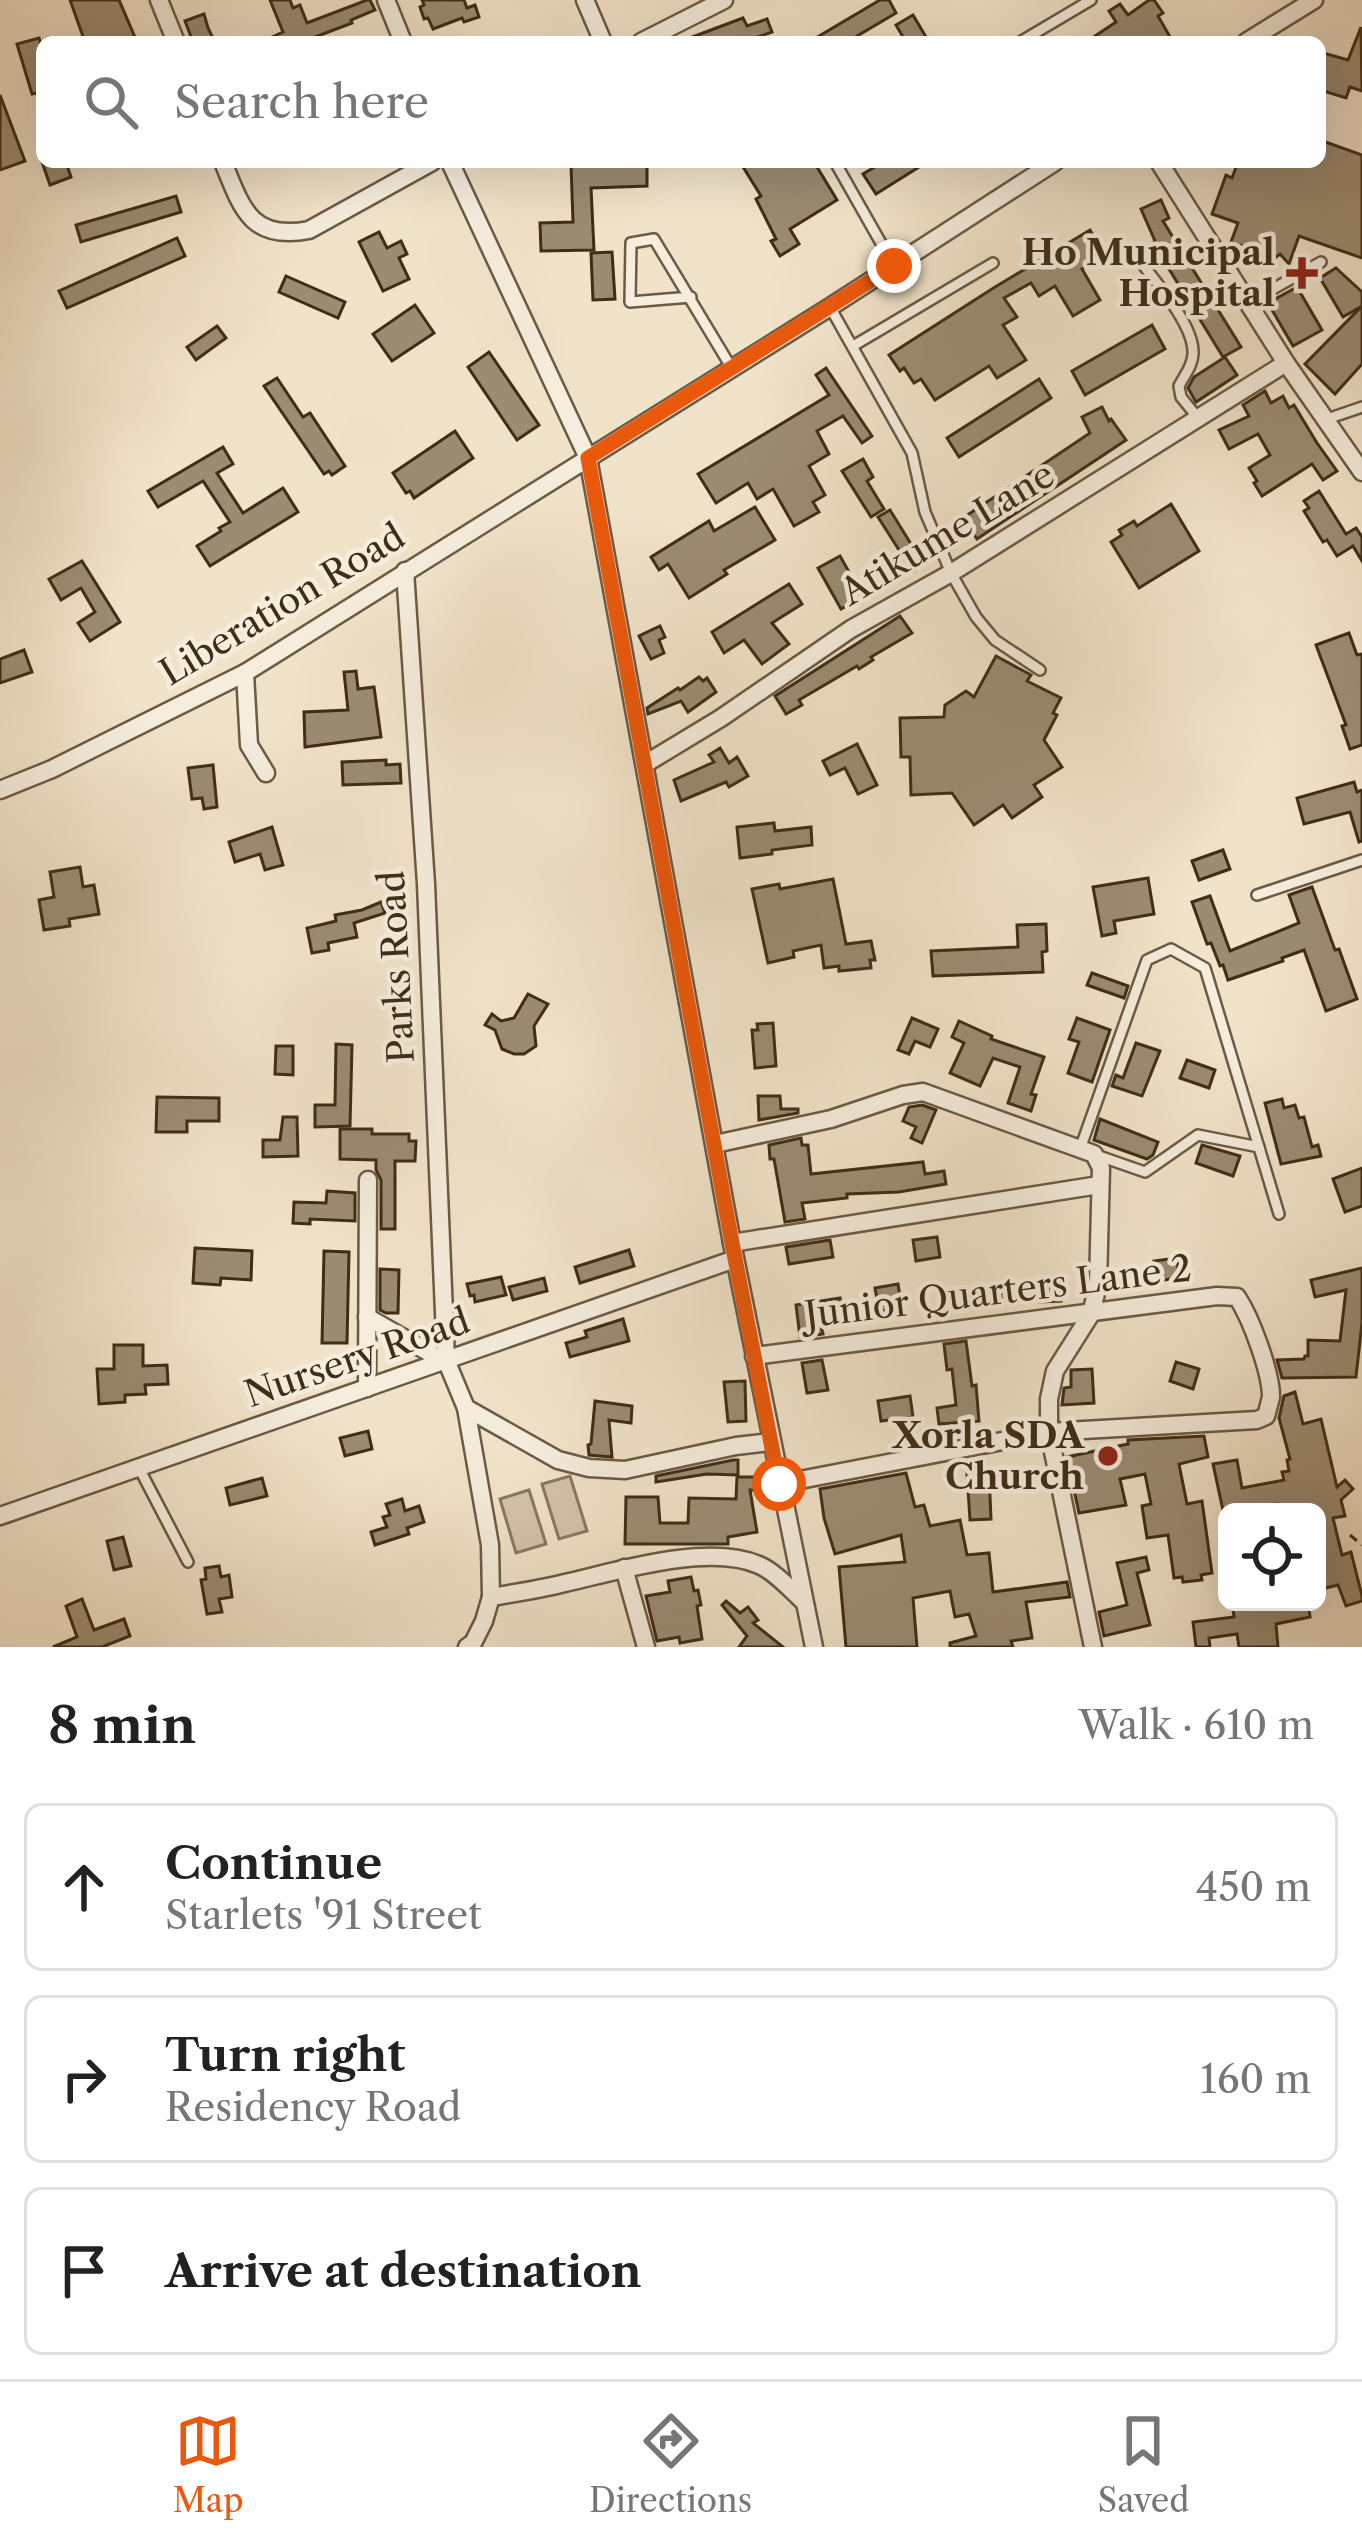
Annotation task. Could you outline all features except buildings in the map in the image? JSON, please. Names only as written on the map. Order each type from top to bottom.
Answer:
[{"type":"street","points":[[159,0],[174,36]]},
{"type":"street","points":[[386,0],[401,36]]},
{"type":"street","points":[[585,0],[600,36]]},
{"type":"street","points":[[653,36],[724,0]]},
{"type":"street","points":[[1255,36],[1307,2]]},
{"type":"street","points":[[226,168],[252,221],[287,234],[309,230],[421,168]]},
{"type":"street","points":[[453,168],[588,458],[733,1251],[814,1647]]},
{"type":"street","points":[[1163,168],[1286,363],[1362,472]]},
{"type":"street","name":"Liberation Road","points":[[0,790],[245,673],[894,266],[1025,170]]},
{"type":"street","name":"Atikume Lane","points":[[645,764],[851,629],[951,573],[1286,363]]},
{"type":"street","name":"Parks Road","points":[[405,571],[426,884],[443,1361]]},
{"type":"street","points":[[245,673],[249,745],[266,773]]},
{"type":"street","points":[[715,1144],[831,1119],[923,1092],[1087,1152],[1101,1168],[1098,1285],[1091,1314],[1055,1371],[1049,1399],[1049,1432],[1093,1647]]},
{"type":"street","points":[[367,1388],[368,1180]]},
{"type":"street","name":"Nursery Road","points":[[0,1516],[443,1361],[733,1251],[1099,1185]]},
{"type":"street","name":"Junior Quarters Lane 2","points":[[754,1356],[1192,1298],[1237,1297],[1245,1308],[1268,1377],[1271,1399],[1266,1416],[1049,1432]]},
{"type":"street","points":[[367,1317],[443,1361],[466,1408],[490,1544],[491,1597],[467,1647]]},
{"type":"street","points":[[466,1408],[558,1460],[590,1468],[625,1470],[771,1442]]},
{"type":"street","points":[[779,1484],[1049,1432]]},
{"type":"street","points":[[491,1597],[624,1568],[712,1556],[741,1559],[768,1569],[804,1602]]},
{"type":"street","points":[[624,1568],[646,1647]]},
{"type":"lane","points":[[1028,36],[1070,5],[1091,0]]},
{"type":"lane","points":[[838,168],[894,266]]},
{"type":"lane","points":[[691,297],[630,302],[632,243],[654,239],[691,297],[731,367]]},
{"type":"lane","points":[[1134,253],[1184,322],[1193,349],[1192,363],[1179,386],[1181,398],[1198,418]]},
{"type":"lane","points":[[1248,303],[1321,262]]},
{"type":"lane","points":[[853,346],[993,263]]},
{"type":"lane","points":[[830,307],[912,453],[925,512],[951,573],[995,640],[1040,670]]},
{"type":"lane","points":[[1327,419],[1362,406]]},
{"type":"lane","points":[[1257,895],[1362,860]]},
{"type":"lane","points":[[1259,1148],[1198,1135],[1145,1172],[1087,1152],[1147,960],[1171,949],[1205,968],[1279,1214]]},
{"type":"lane","points":[[139,1468],[188,1562]]},
{"type":"path","points":[[1350,1535],[1362,1545]]},
{"type":"shaded area","points":[[570,1476],[587,1531],[559,1539],[542,1484]]},
{"type":"shaded area","points":[[529,1490],[546,1544],[516,1553],[500,1499]]},
{"type":"place","name":"Ho Municipal Hospital","points":[[1302,273]]},
{"type":"place","name":"Xorla SDA Church","points":[[1108,1456]]},
{"type":"route","points":[[779,1484],[588,458],[894,266]]}]
